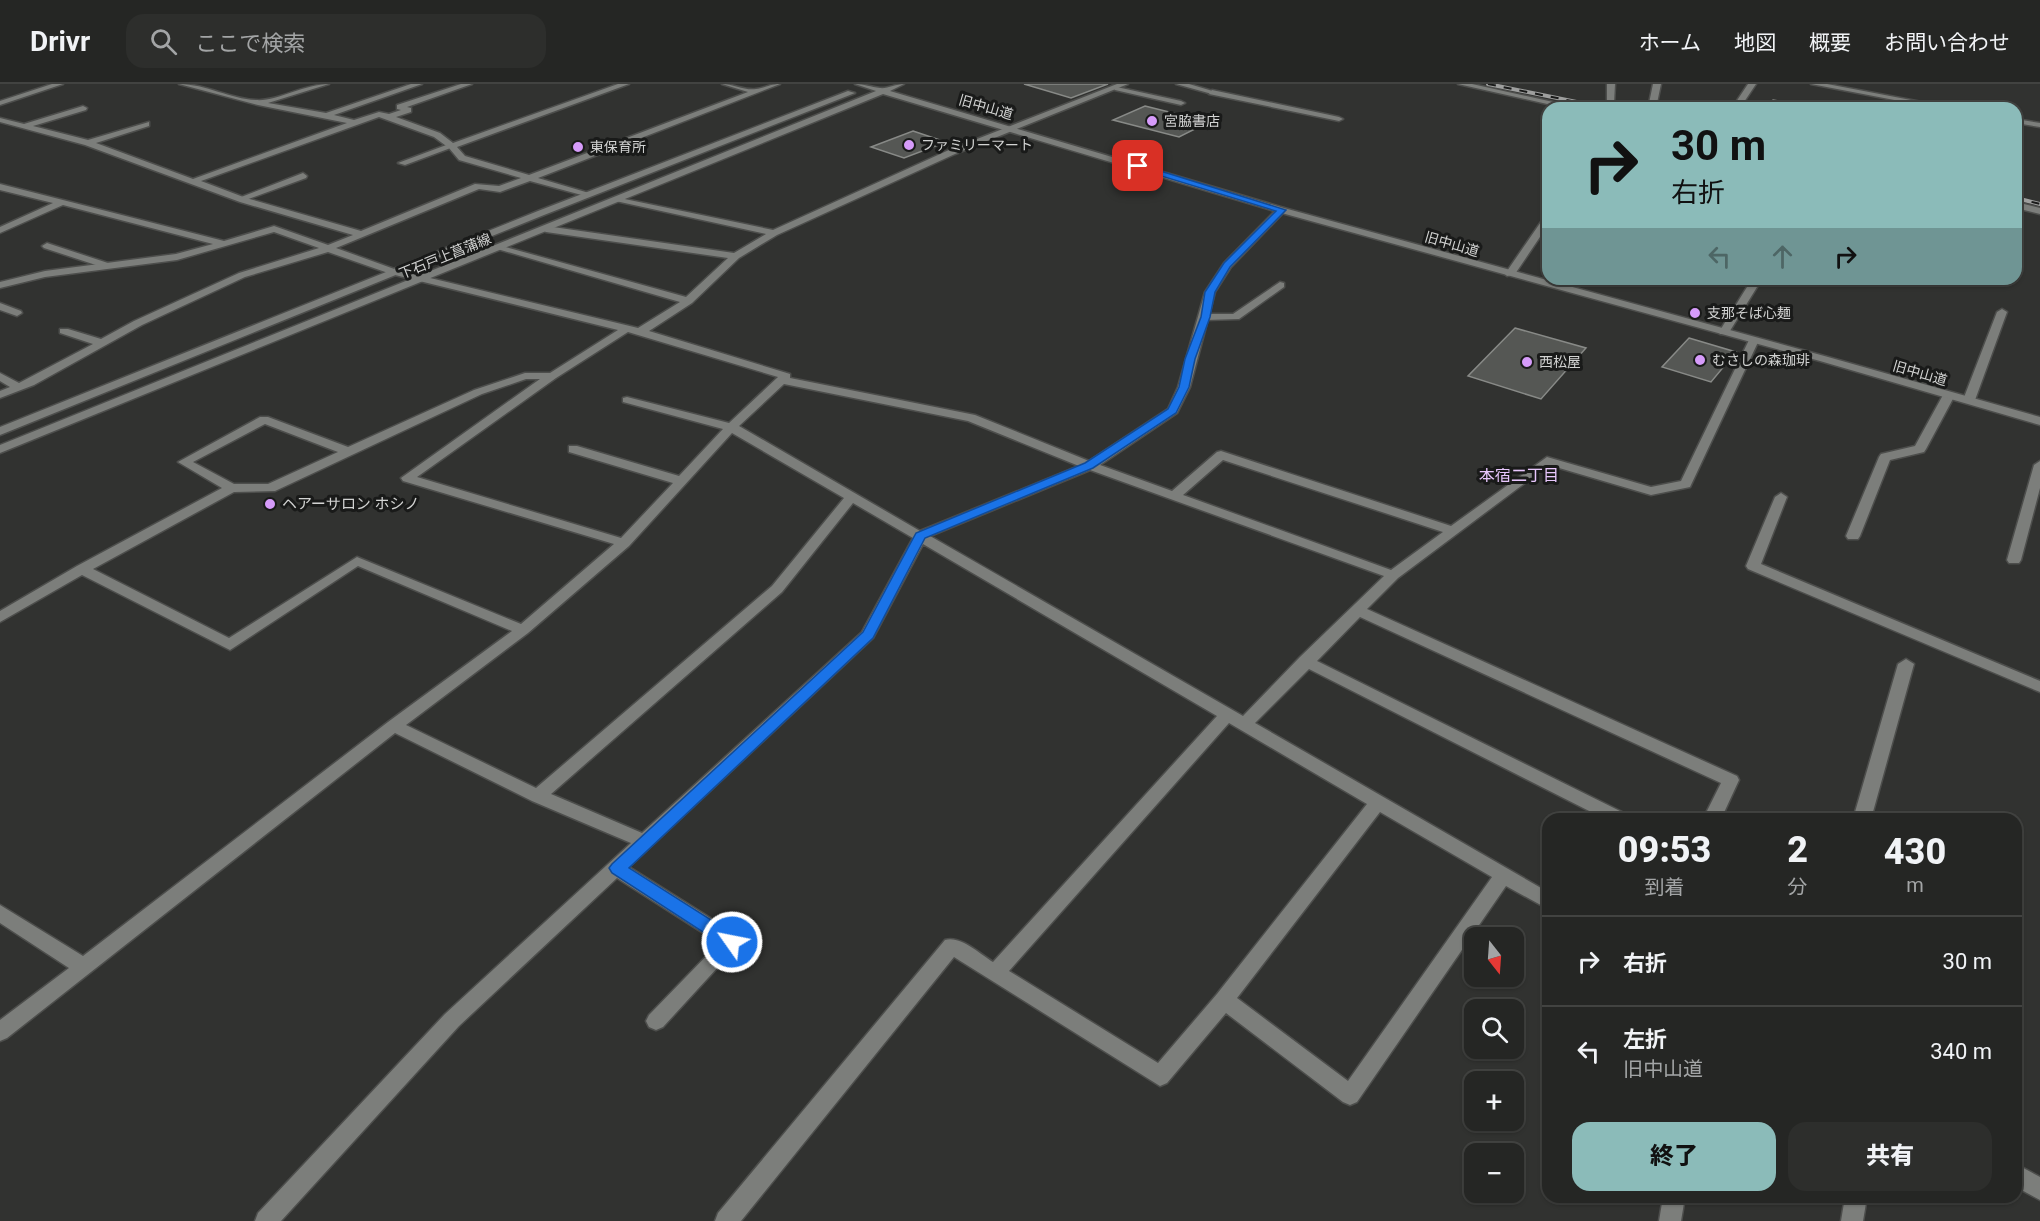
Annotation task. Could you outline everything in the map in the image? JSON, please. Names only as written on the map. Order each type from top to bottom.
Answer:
[{"type":"street","points":[[0,103],[59,84]]},
{"type":"street","points":[[183,84],[258,103],[326,115],[355,123]]},
{"type":"street","points":[[258,103],[325,84]]},
{"type":"street","points":[[326,115],[418,84]]},
{"type":"street","points":[[389,117],[408,110],[400,107],[468,84]]},
{"type":"street","points":[[402,163],[625,84]]},
{"type":"street","points":[[726,84],[754,92]]},
{"type":"street","points":[[0,395],[20,388],[138,323],[242,275],[326,249],[478,186],[500,189],[776,84]]},
{"type":"street","name":"下石戸上菖蒲線","points":[[0,449],[424,279],[900,84]]},
{"type":"street","points":[[883,91],[914,84]]},
{"type":"street","points":[[640,332],[688,301],[736,256],[774,233],[952,152],[1124,84]]},
{"type":"street","points":[[1180,84],[1339,119]]},
{"type":"street","points":[[1462,84],[1544,102]]},
{"type":"street","points":[[1611,84],[1611,101]]},
{"type":"street","points":[[1654,102],[1658,84]]},
{"type":"street","points":[[1740,102],[1752,84]]},
{"type":"street","points":[[1815,84],[1857,88],[1921,102]]},
{"type":"street","name":"下石戸上菖蒲線","points":[[0,431],[586,195],[867,85]]},
{"type":"street","name":"旧中山道","points":[[867,85],[1281,210],[1542,283]]},
{"type":"street","points":[[1115,88],[1181,103]]},
{"type":"street","points":[[26,126],[83,108]]},
{"type":"street","points":[[194,181],[379,114],[436,135],[452,146],[462,158],[586,195]]},
{"type":"street","points":[[0,120],[88,142],[240,199],[361,234]]},
{"type":"street","points":[[2022,122],[2040,125]]},
{"type":"street","points":[[88,142],[146,124]]},
{"type":"street","points":[[240,199],[303,176]]},
{"type":"street","points":[[0,188],[222,243]]},
{"type":"street","points":[[615,200],[774,233]]},
{"type":"street","points":[[0,230],[63,202]]},
{"type":"street","points":[[2022,206],[2040,211]]},
{"type":"street","points":[[266,1221],[452,1020],[868,635],[921,535],[1089,466],[1173,411],[1184,387],[1210,292],[1227,265],[1281,210]]},
{"type":"street","points":[[1510,274],[1542,227]]},
{"type":"street","points":[[0,285],[45,274],[177,257],[274,229],[394,272],[640,332],[786,376],[731,427],[624,543],[523,630],[394,726],[82,966],[0,1032]]},
{"type":"street","points":[[546,229],[736,256]]},
{"type":"street","points":[[47,246],[108,266]]},
{"type":"street","points":[[499,248],[688,301]]},
{"type":"street","points":[[1205,317],[1235,317],[1280,285]]},
{"type":"street","name":"旧中山道","points":[[1551,285],[2040,421]]},
{"type":"street","points":[[1724,332],[1753,285]]},
{"type":"street","points":[[0,306],[17,313]]},
{"type":"street","points":[[1968,400],[2002,312]]},
{"type":"street","points":[[624,543],[407,478],[552,376],[626,329]]},
{"type":"street","points":[[64,331],[102,343]]},
{"type":"street","points":[[1244,725],[1394,575],[1547,461],[1652,491],[1686,484],[1754,340]]},
{"type":"street","points":[[0,376],[20,388]]},
{"type":"street","points":[[0,617],[82,569],[232,489],[270,488],[478,392],[525,376],[552,376]]},
{"type":"street","points":[[781,380],[971,418],[1089,466],[1394,575]]},
{"type":"street","points":[[1853,536],[1885,457],[1920,449],[1949,395]]},
{"type":"street","points":[[627,400],[731,427],[921,535],[1377,804],[1542,897]]},
{"type":"street","points":[[232,489],[184,462],[264,420],[347,451]]},
{"type":"street","points":[[573,450],[681,481]]},
{"type":"street","points":[[1174,496],[1221,455],[1454,531]]},
{"type":"street","points":[[2014,560],[2040,465]]},
{"type":"street","points":[[538,796],[777,589],[852,496]]},
{"type":"street","points":[[1781,497],[1754,566],[2040,687]]},
{"type":"street","points":[[82,569],[230,645],[357,561],[523,630]]},
{"type":"street","points":[[1357,610],[1731,780],[1715,813]]},
{"type":"street","points":[[1305,662],[1608,813]]},
{"type":"street","points":[[1864,813],[1906,664]]},
{"type":"street","points":[[995,973],[1227,715]]},
{"type":"street","points":[[394,726],[538,796],[646,842]]},
{"type":"street","points":[[726,1221],[952,946],[1160,1077],[1224,1000],[1377,804]]},
{"type":"street","points":[[617,868],[732,942],[656,1021]]},
{"type":"street","points":[[1224,1000],[1350,1095],[1504,875]]},
{"type":"street","points":[[0,913],[82,966]]},
{"type":"street","points":[[2022,1178],[2040,1189]]},
{"type":"street","points":[[1670,1221],[1673,1203]]},
{"type":"street","points":[[1852,1221],[1855,1203]]},
{"type":"building","points":[[1024,84],[1108,84],[1071,98]]},
{"type":"building","name":"宮脇書店","points":[[1145,106],[1193,118],[1185,122],[1201,126],[1179,137],[1113,120]]},
{"type":"building","name":"ファミリーマート","points":[[913,131],[946,142],[904,158],[871,147]]},
{"type":"building","name":"西松屋","points":[[1515,328],[1586,348],[1541,399],[1468,376]]},
{"type":"building","name":"むさしの森珈琲","points":[[1689,338],[1736,352],[1711,382],[1662,367]]},
{"type":"railway","points":[[1488,84],[1576,102]]},
{"type":"railway","points":[[2022,200],[2040,204]]},
{"type":"place","name":"宮脇書店","points":[[1152,121]]},
{"type":"place","name":"ファミリーマート","points":[[909,145]]},
{"type":"place","name":"東保育所","points":[[578,147]]},
{"type":"place","name":"支那そば心麺","points":[[1695,313]]},
{"type":"place","name":"むさしの森珈琲","points":[[1700,360]]},
{"type":"place","name":"西松屋","points":[[1527,362]]},
{"type":"place","name":"ヘアーサロン ホシノ","points":[[270,504]]},
{"type":"district","name":"本宿二丁目","points":[[1519,475]]},
{"type":"route","points":[[732,942],[617,868],[868,635],[921,535],[1089,466],[1173,411],[1184,387],[1210,292],[1227,265],[1281,210],[1138,166]]}]
